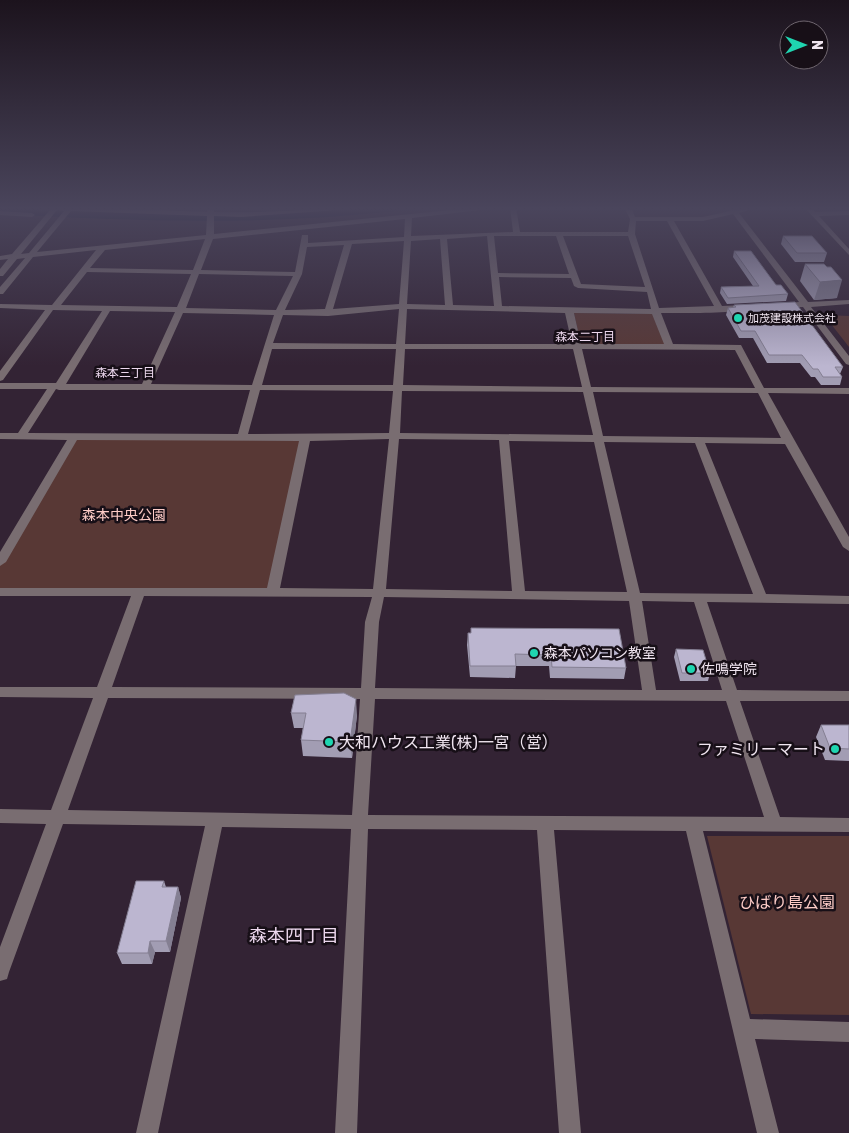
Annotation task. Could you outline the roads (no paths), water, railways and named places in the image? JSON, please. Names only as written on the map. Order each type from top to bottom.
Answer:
[{"type":"street","points":[[0,274],[13,260]]},
{"type":"street","points":[[0,292],[28,260]]},
{"type":"street","points":[[0,378],[52,308],[92,260]]},
{"type":"street","points":[[145,387],[201,260]]},
{"type":"street","points":[[242,437],[268,346],[279,313],[298,274],[301,260]]},
{"type":"street","points":[[328,313],[344,260]]},
{"type":"street","points":[[346,1133],[360,822],[372,622],[379,593],[395,436],[407,260]]},
{"type":"street","points":[[445,260],[449,308]]},
{"type":"street","points":[[493,260],[498,309]]},
{"type":"street","points":[[568,260],[578,286],[650,290]]},
{"type":"street","points":[[640,260],[656,312],[670,346]]},
{"type":"street","points":[[692,260],[720,310]]},
{"type":"street","points":[[772,260],[849,362]]},
{"type":"street","points":[[84,270],[298,274]]},
{"type":"street","points":[[495,275],[574,276]]},
{"type":"street","points":[[771,306],[849,302]]},
{"type":"street","points":[[0,306],[279,313],[328,313],[404,306],[656,312],[753,308]]},
{"type":"street","points":[[21,436],[56,387],[107,309]]},
{"type":"street","points":[[569,310],[635,597],[650,695]]},
{"type":"street","points":[[268,346],[670,346],[738,348],[788,441],[849,547]]},
{"type":"street","points":[[0,399],[4,386],[849,391]]},
{"type":"street","points":[[0,436],[305,438],[395,436],[504,439],[788,441]]},
{"type":"street","points":[[0,562],[74,436]]},
{"type":"street","points":[[273,592],[305,438]]},
{"type":"street","points":[[504,439],[519,595]]},
{"type":"street","points":[[699,440],[760,598]]},
{"type":"street","points":[[0,592],[273,592],[849,600]]},
{"type":"street","points":[[0,972],[139,593]]},
{"type":"street","points":[[699,598],[774,824]]},
{"type":"street","points":[[0,692],[849,696]]},
{"type":"street","points":[[0,816],[360,822],[849,825]]},
{"type":"street","points":[[147,1133],[215,819]]},
{"type":"street","points":[[545,823],[570,1133]]},
{"type":"street","points":[[693,824],[768,1133]]},
{"type":"street","points":[[742,1029],[849,1032]]},
{"type":"place","name":"加茂建設株式会社","points":[[738,318]]},
{"type":"place","name":"森本パソコン教室","points":[[534,653]]},
{"type":"place","name":"佐鳴学院","points":[[691,669]]},
{"type":"place","name":"大和ハウス工業(株)一宮（営）","points":[[329,742]]},
{"type":"place","name":"ファミリーマート","points":[[835,749]]},
{"type":"district","name":"森本二丁目","points":[[585,337]]},
{"type":"district","name":"森本三丁目","points":[[125,373]]},
{"type":"district","name":"森本四丁目","points":[[294,936]]},
{"type":"park label","name":"森本中央公園","points":[[124,515]]},
{"type":"park label","name":"ひばり島公園","points":[[787,902]]}]
